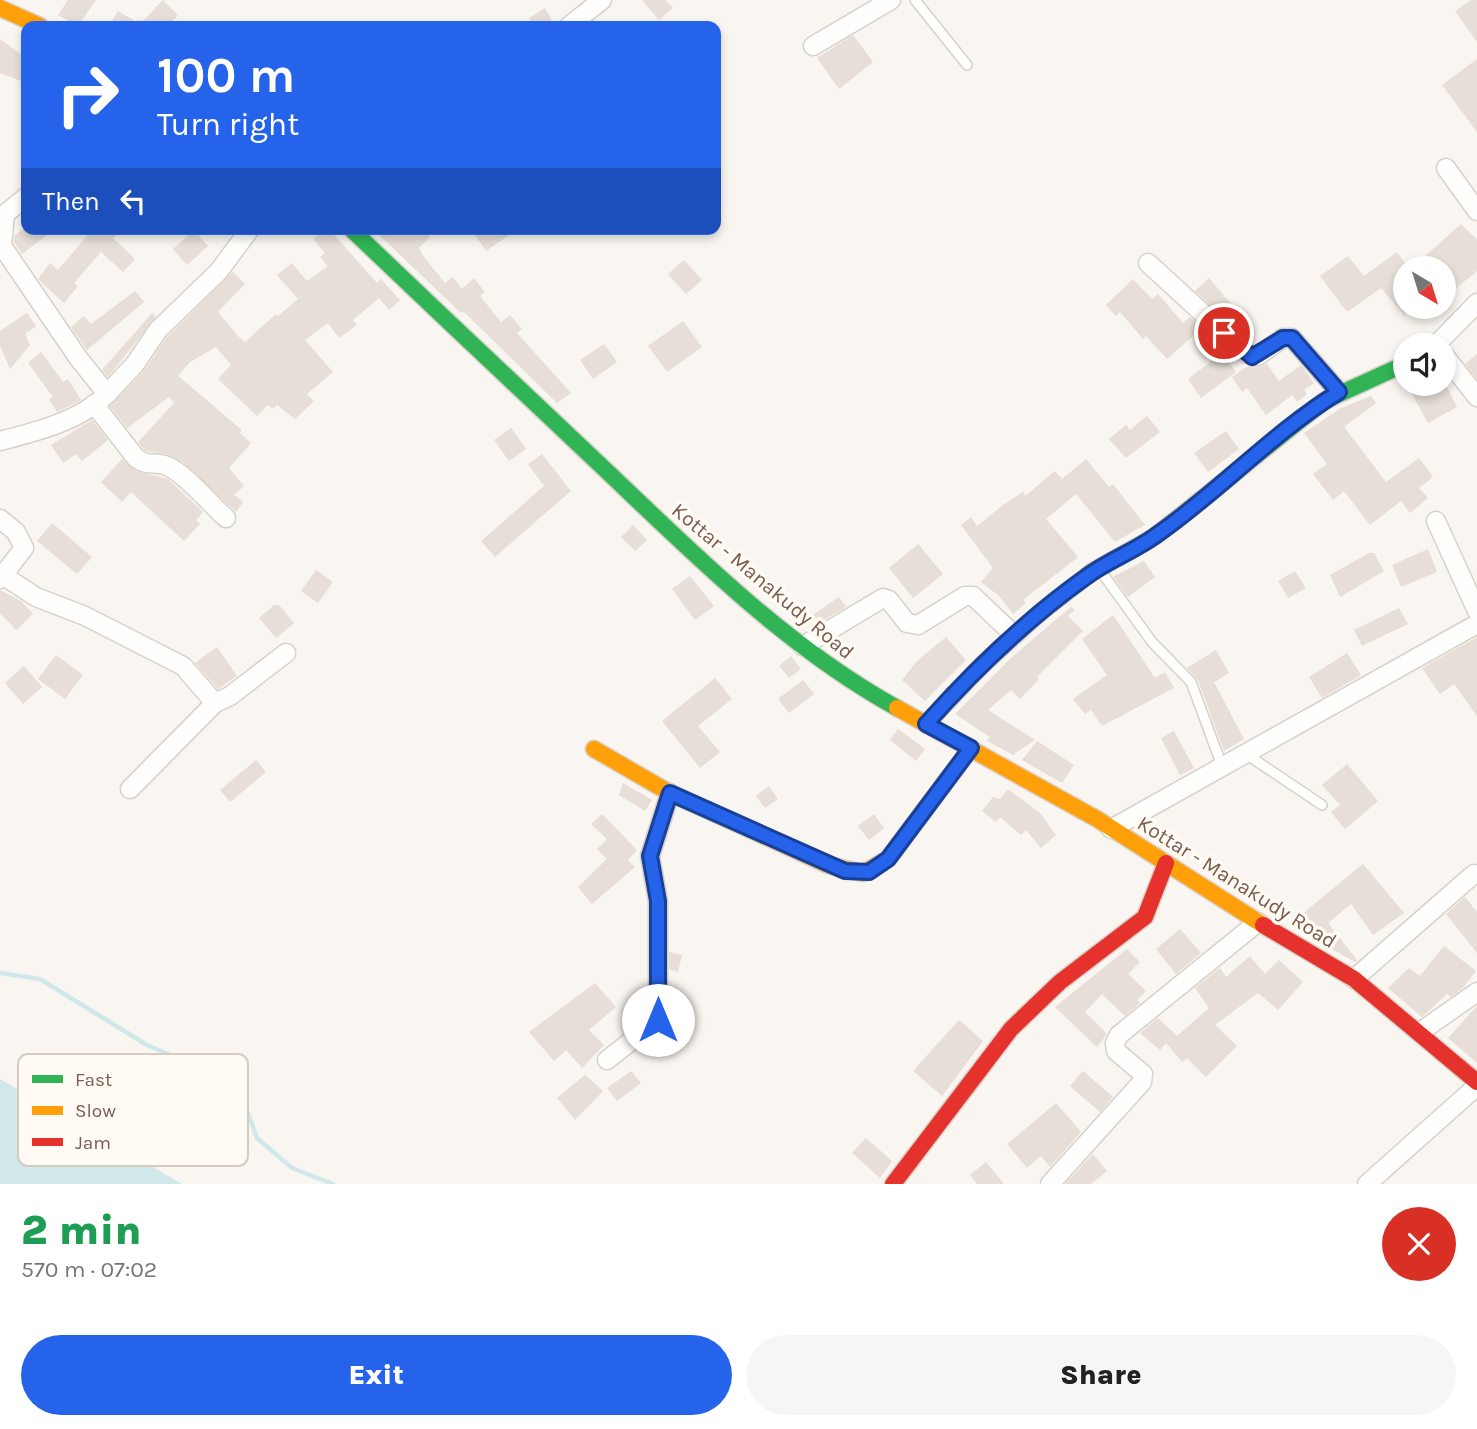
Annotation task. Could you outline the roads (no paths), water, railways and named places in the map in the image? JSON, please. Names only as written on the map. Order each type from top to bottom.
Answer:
[{"type":"street","points":[[575,21],[602,0]]},
{"type":"street","points":[[813,47],[891,0]]},
{"type":"street","points":[[0,8],[29,21]]},
{"type":"street","points":[[1446,168],[1477,211]]},
{"type":"street","points":[[21,201],[5,214],[1,247],[79,359],[136,458],[144,464],[167,466],[174,470],[226,519]]},
{"type":"street","points":[[0,441],[41,430],[100,399],[135,364],[158,330],[219,271],[246,235]]},
{"type":"street","name":"Kottar - Manakudy Road","points":[[357,235],[656,518],[803,646],[852,683],[1111,829],[1353,979],[1420,1032],[1477,1084]]},
{"type":"street","points":[[1148,262],[1247,355],[1258,356],[1283,338],[1292,338],[1339,392]]},
{"type":"street","points":[[1448,333],[1477,303]]},
{"type":"street","points":[[1456,370],[1477,397]]},
{"type":"street","points":[[926,724],[963,683],[1014,635],[1099,569],[1154,537],[1294,424],[1339,392],[1368,379],[1393,372]]},
{"type":"street","points":[[0,519],[16,532],[24,548],[2,578],[36,597],[85,616],[183,666],[215,702]]},
{"type":"street","points":[[1436,522],[1477,611]]},
{"type":"street","points":[[803,646],[883,598],[891,601],[907,623],[918,625],[965,596],[973,596],[1014,635]]},
{"type":"street","points":[[1111,829],[1477,624]]},
{"type":"street","points":[[130,789],[215,702],[230,696],[286,653]]},
{"type":"street","points":[[594,749],[670,793],[828,865],[863,873],[888,859],[971,748]]},
{"type":"street","points":[[607,1060],[658,1020],[658,901],[650,856],[670,793]]},
{"type":"street","points":[[893,1184],[953,1101],[1011,1029],[1060,982],[1145,917],[1166,863]]},
{"type":"street","points":[[1353,979],[1474,874]]},
{"type":"street","points":[[1050,1184],[1142,1082],[1143,1074],[1116,1051],[1115,1043],[1119,1035],[1258,922]]},
{"type":"street","points":[[1420,1032],[1477,992]]},
{"type":"street","points":[[1367,1184],[1477,1084]]},
{"type":"lane","points":[[915,0],[967,65]]},
{"type":"lane","points":[[1099,569],[1152,642],[1191,682],[1222,766]]},
{"type":"lane","points":[[1246,754],[1322,805]]},
{"type":"water","points":[[0,1079],[18,1089],[18,1166],[151,1166],[182,1184],[0,1184]]},
{"type":"waterway","points":[[0,973],[40,979],[147,1045],[168,1054]]},
{"type":"waterway","points":[[248,1113],[257,1138],[292,1168],[333,1184]]}]
